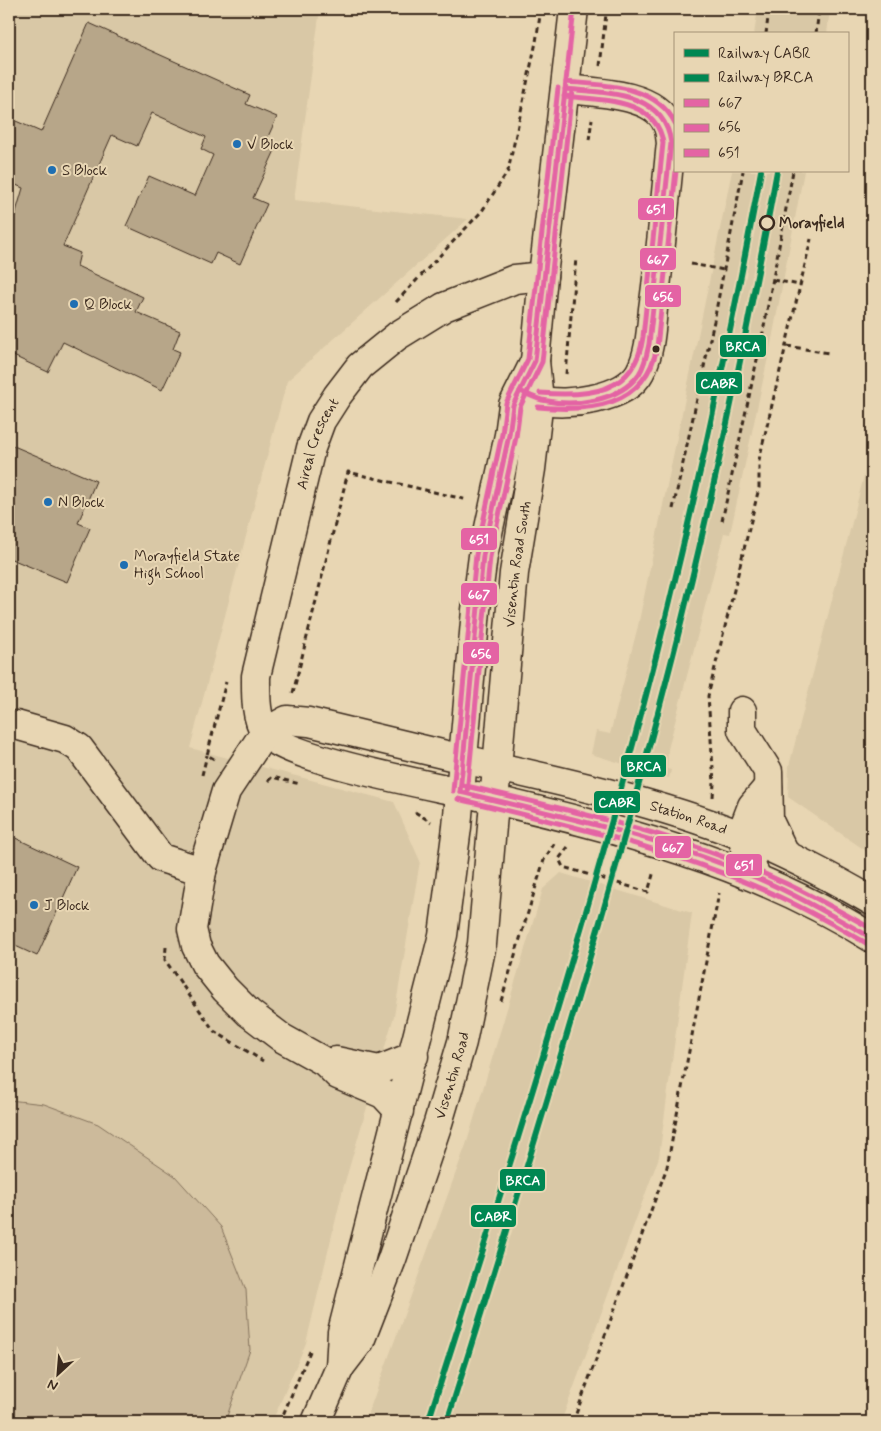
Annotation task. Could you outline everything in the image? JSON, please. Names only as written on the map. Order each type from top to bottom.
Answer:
[{"type":"main road","name":"Visentin Road South","points":[[498,767],[514,573],[542,398],[535,362],[574,9]]},
{"type":"main road","points":[[542,398],[608,395],[626,388],[640,374],[647,357],[659,272],[671,143],[667,123],[654,108],[635,99],[565,88]]},
{"type":"main road","name":"Aireal Crescent","points":[[265,732],[257,707],[256,676],[304,475],[321,421],[360,366],[398,336],[444,307],[515,279],[543,276]]},
{"type":"main road","name":"Visentin Road South","points":[[463,759],[476,610],[483,556],[509,435],[513,405],[542,398]]},
{"type":"main road","points":[[742,711],[742,730],[768,771],[768,821],[785,854]]},
{"type":"main road","points":[[399,1112],[383,1094],[338,1075],[325,1062],[282,1038],[249,1013],[225,990],[205,964],[196,946],[192,929],[202,871],[226,791],[237,771],[265,732],[287,720],[309,722],[463,759]]},
{"type":"main road","points":[[16,725],[65,739],[79,748],[161,858],[202,871]]},
{"type":"main road","points":[[265,732],[280,745],[307,756],[460,792]]},
{"type":"main road","name":"Station Road","points":[[463,759],[566,782],[671,811],[741,835],[785,854],[872,901]]},
{"type":"main road","name":"Visentin Road","points":[[340,1367],[342,1332],[444,935],[463,759]]},
{"type":"main road","name":"Visentin Road","points":[[316,1422],[340,1367],[360,1340],[392,1259],[438,1123],[462,1042],[482,944],[498,767]]},
{"type":"main road","points":[[756,877],[741,835],[752,806],[768,787]]},
{"type":"main road","name":"Station Road","points":[[460,792],[561,815],[656,841],[756,877],[810,903],[872,938]]},
{"type":"main road","points":[[325,1062],[343,1061],[379,1070],[414,1056]]},
{"type":"path","points":[[394,304],[482,211],[508,171],[536,42],[540,9]]},
{"type":"path","points":[[766,32],[769,9]]},
{"type":"path","points":[[816,32],[819,9]]},
{"type":"path","points":[[588,148],[606,14]]},
{"type":"path","points":[[673,510],[743,172]]},
{"type":"path","points":[[722,521],[773,280],[793,172]]},
{"type":"path","points":[[713,797],[714,783],[708,696],[759,488],[759,460],[811,239]]},
{"type":"path","points":[[542,398],[576,249]]},
{"type":"path","points":[[691,264],[724,270]]},
{"type":"path","points":[[773,280],[800,285]]},
{"type":"path","points":[[787,346],[829,353]]},
{"type":"path","points":[[293,693],[348,472],[467,499],[471,502]]},
{"type":"path","points":[[200,782],[228,674]]},
{"type":"path","points":[[207,755],[237,771],[260,787],[272,777],[310,786]]},
{"type":"path","points":[[413,811],[431,822],[434,828]]},
{"type":"path","points":[[544,860],[556,841]]},
{"type":"path","points":[[567,841],[567,850],[559,859],[563,867],[648,892]]},
{"type":"path","points":[[573,1422],[667,1167],[720,885]]},
{"type":"path","points":[[167,942],[165,960],[214,1031],[266,1063]]},
{"type":"path","points":[[280,1422],[313,1342]]},
{"type":"shaded area","name":"Morayfield State High School","points":[[9,9],[320,9],[294,200],[468,219],[287,381],[190,748],[394,802],[420,861],[394,1016],[344,1185],[306,1343],[272,1422],[9,1422]]},
{"type":"shaded area","points":[[758,9],[830,9],[827,32],[754,32]]},
{"type":"shaded area","points":[[732,172],[804,172],[773,334],[730,534],[724,533],[668,749],[667,769],[671,770],[669,778],[591,754],[596,731],[610,734],[638,626]]},
{"type":"shaded area","points":[[872,445],[872,855],[788,797],[789,766]]},
{"type":"shaded area","points":[[561,873],[692,913],[659,1157],[561,1422],[365,1422],[467,1142],[543,889]]},
{"type":"shaded area","points":[[9,1100],[44,1104],[98,1124],[175,1176],[221,1227],[246,1290],[250,1350],[225,1422],[9,1422]]},
{"type":"building","points":[[89,23],[250,95],[246,104],[277,117],[266,141],[277,146],[253,198],[267,204],[240,264],[216,253],[211,264],[126,226],[149,176],[195,196],[213,155],[201,149],[206,137],[152,113],[137,146],[112,135],[63,246],[80,253],[77,266],[143,297],[136,312],[180,331],[173,349],[180,352],[162,390],[63,342],[48,372],[9,354],[9,236],[23,188],[9,182],[9,118],[41,132]]},
{"type":"building","name":"N Block","points":[[9,444],[96,481],[78,523],[90,528],[67,582],[9,558]]},
{"type":"building","name":"J Block","points":[[9,835],[77,867],[37,956],[9,943]]},
{"type":"rail line","name":"CABR","points":[[428,1422],[514,1152],[569,971],[645,699],[678,568],[708,436],[761,172]]},
{"type":"rail line","name":"BRCA","points":[[447,1422],[594,944],[648,752],[688,595],[716,474],[742,353],[777,172]]},
{"type":"transit line","name":"667","points":[[460,792],[483,556],[509,435],[513,405],[535,361],[574,9]]},
{"type":"transit line","name":"656","points":[[566,82],[612,86],[642,94],[666,110],[674,122]]},
{"type":"transit line","name":"651","points":[[453,791],[476,555],[502,434],[506,403],[528,359],[558,88]]},
{"type":"transit line","name":"667","points":[[520,391],[539,399],[567,403],[595,400],[608,396],[620,391],[639,374],[649,344],[671,143],[666,126],[657,113],[645,104],[631,98],[615,94],[565,89]]},
{"type":"transit line","name":"656","points":[[467,793],[490,557],[516,437],[520,407],[542,362],[572,90]]},
{"type":"transit line","name":"651","points":[[540,393],[575,394],[606,388],[620,381],[630,370],[638,356],[643,337],[663,143],[658,128],[650,117],[639,109],[610,101],[564,96]]},
{"type":"transit line","name":"656","points":[[538,407],[577,408],[595,406],[612,401],[628,394],[641,382],[651,367],[657,347],[676,172]]},
{"type":"transit line","name":"651","points":[[462,785],[622,824],[701,849],[740,863],[790,885],[872,929]]},
{"type":"transit line","name":"667","points":[[460,792],[620,831],[698,855],[775,886],[872,938]]},
{"type":"transit line","name":"656","points":[[458,799],[617,838],[695,863],[784,899],[868,944]]},
{"type":"place","name":"V Block","points":[[237,144]]},
{"type":"place","name":"S Block","points":[[52,170]]},
{"type":"place","name":"Morayfield","points":[[767,223]]},
{"type":"place","name":"Q Block","points":[[74,304]]},
{"type":"place","name":"N Block","points":[[48,502]]},
{"type":"place","name":"Morayfield State High School","points":[[124,565]]},
{"type":"place","name":"J Block","points":[[34,905]]}]
